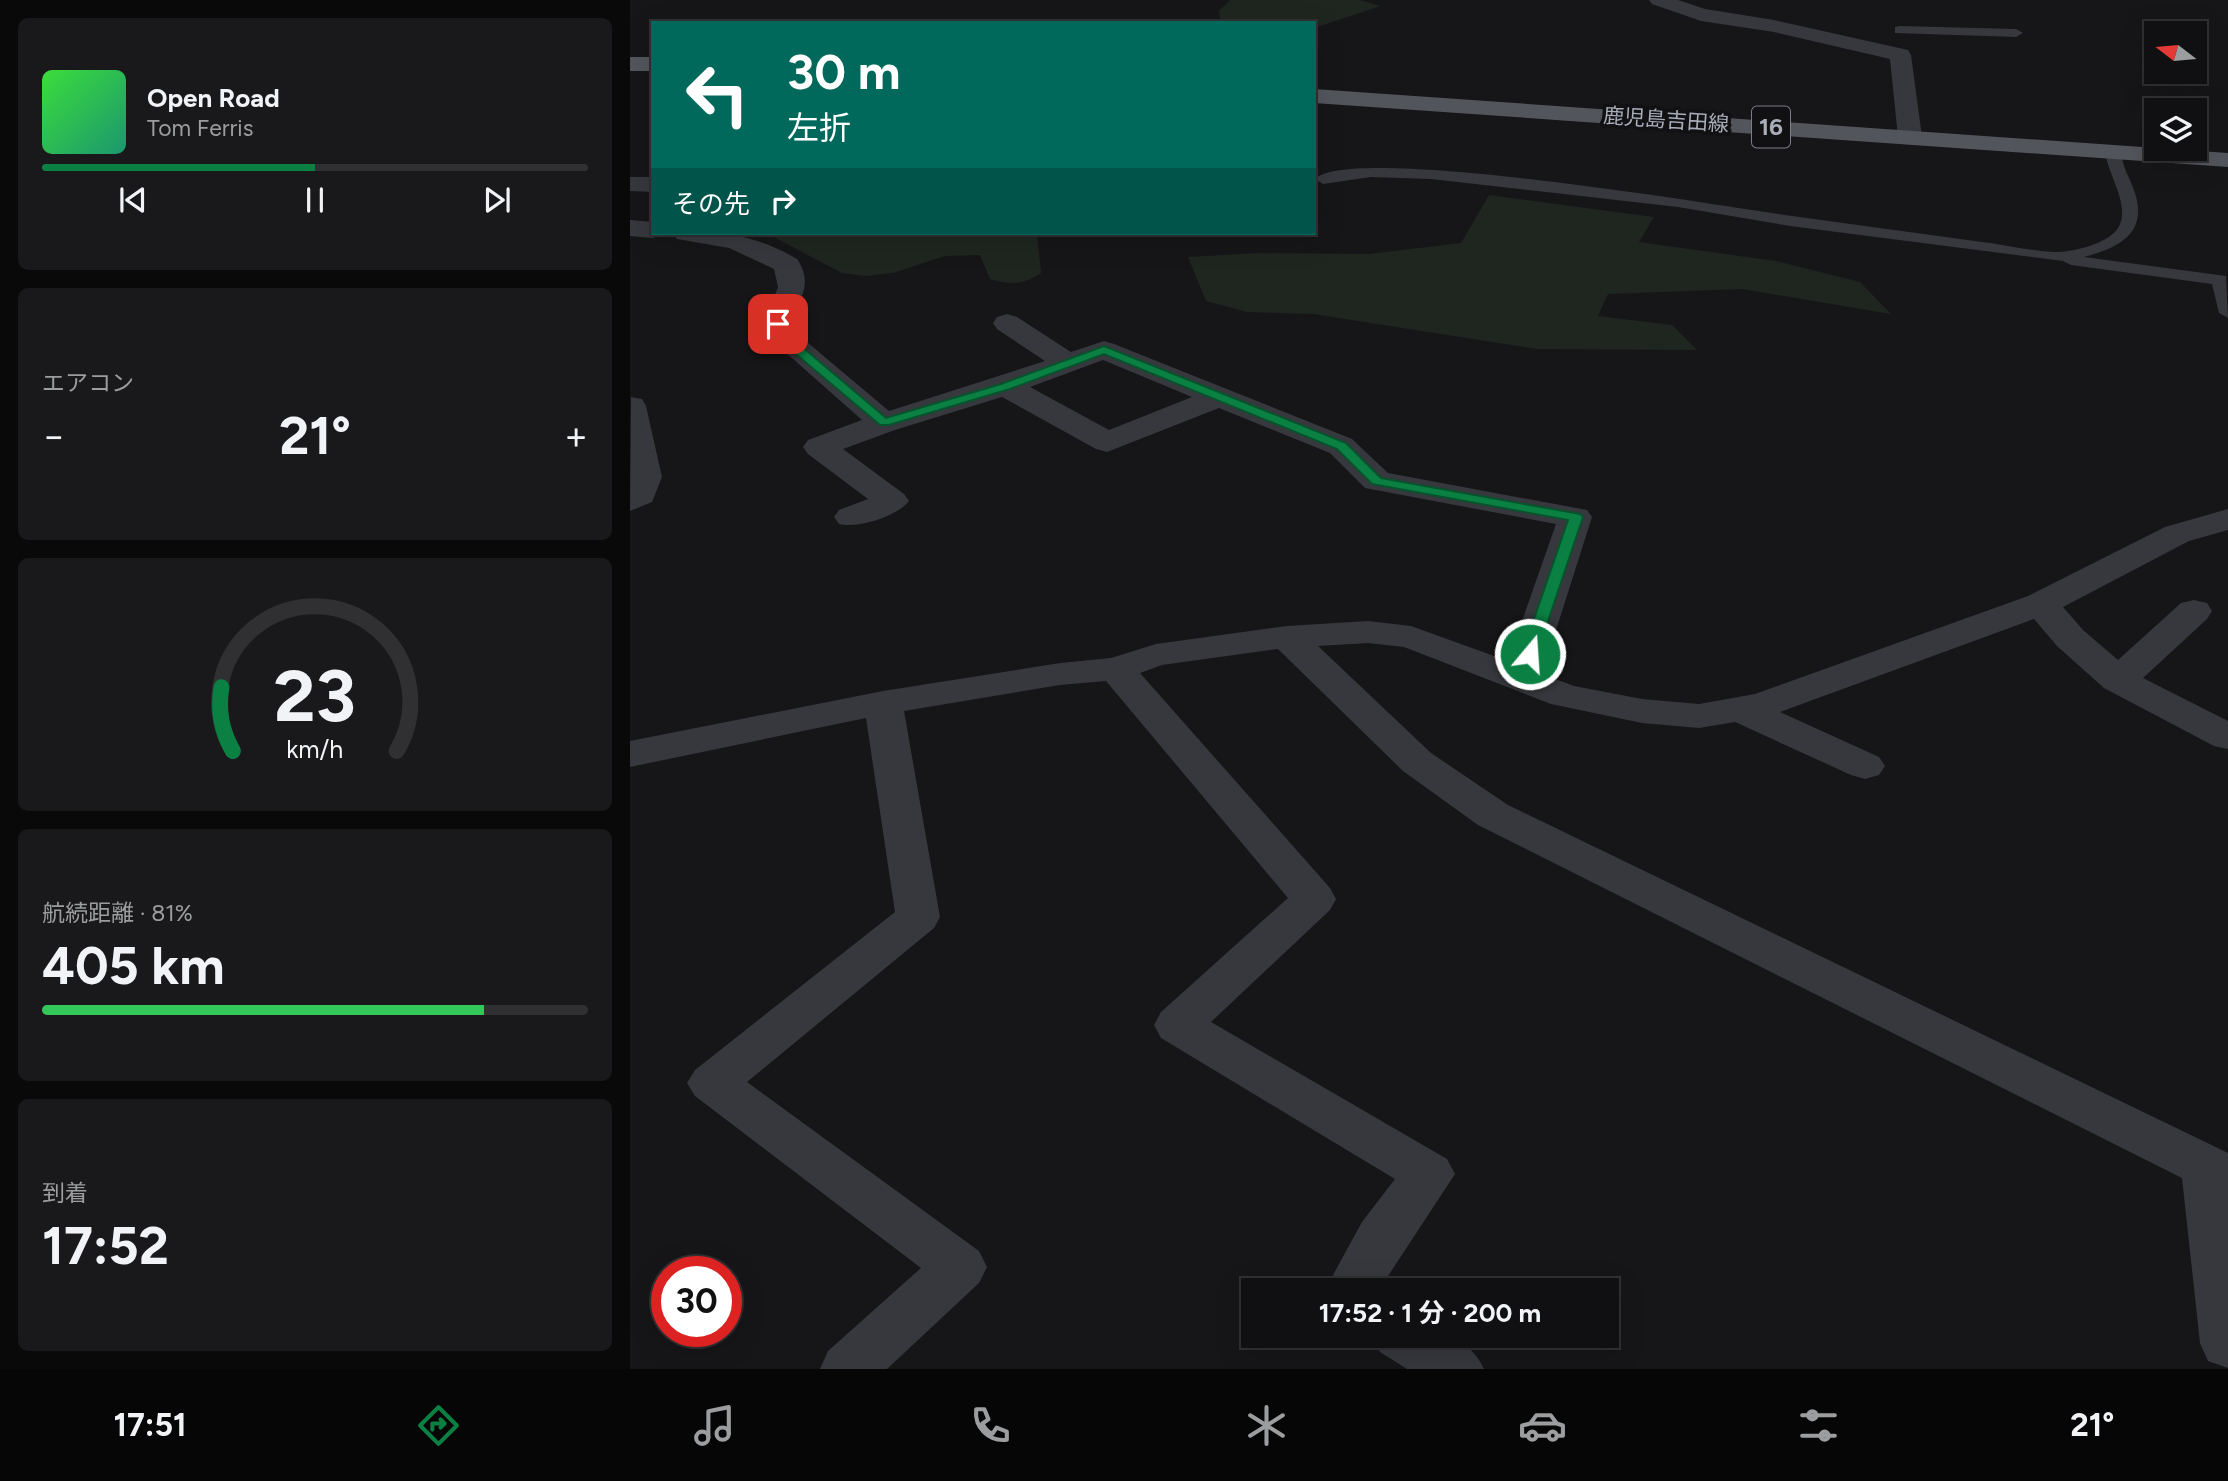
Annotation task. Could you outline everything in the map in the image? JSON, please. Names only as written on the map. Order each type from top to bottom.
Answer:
[{"type":"main road","points":[[630,64],[651,64]]},
{"type":"main road","name":"鹿児島吉田線","points":[[1316,96],[2228,160]]},
{"type":"street","points":[[1659,0],[1701,15],[1774,26],[1900,55],[1910,136]]},
{"type":"street","points":[[630,184],[651,185]]},
{"type":"street","points":[[630,228],[651,230]]},
{"type":"street","points":[[712,235],[773,255],[786,265],[792,287],[778,324],[782,336],[884,423]]},
{"type":"street","points":[[1007,323],[1067,363]]},
{"type":"street","points":[[851,517],[892,501],[819,447],[884,423],[1005,386],[1104,350],[1341,446],[1377,481],[1576,517],[1522,677]]},
{"type":"street","points":[[1005,386],[1107,442],[1221,396]]},
{"type":"street","points":[[630,501],[640,495],[646,477],[631,406]]},
{"type":"street","points":[[630,754],[883,703],[1060,674],[1116,669],[1156,655],[1287,637],[1368,632],[1411,637],[1522,677],[1565,696],[1642,711],[1699,716],[1763,705],[2041,604],[2176,534],[2228,519]]},
{"type":"street","points":[[2041,604],[2070,638],[2118,680],[2228,737]]},
{"type":"street","points":[[2118,680],[2194,611]]},
{"type":"street","points":[[1287,637],[1417,762],[1493,815],[2217,1171],[2228,1343]]},
{"type":"street","points":[[1116,669],[1314,899],[1178,1025],[1429,1174],[1381,1238],[1361,1278]]},
{"type":"street","points":[[848,1369],[960,1267],[712,1083],[918,917],[883,703]]},
{"type":"street","points":[[1739,709],[1865,766]]},
{"type":"street","points":[[1421,1348],[1456,1369]]},
{"type":"lane","points":[[1900,30],[2016,33]]},
{"type":"lane","points":[[2057,257],[2117,241],[2129,224],[2127,196],[2114,169],[2113,151]]},
{"type":"lane","points":[[1323,179],[1371,172],[1431,174],[1678,202],[1790,221],[2220,280],[2228,313]]},
{"type":"shaded area","points":[[1230,0],[1360,0],[1381,6],[1316,27],[1316,21],[1220,21],[1219,11]]},
{"type":"shaded area","points":[[1489,195],[1654,217],[1639,242],[1776,261],[1860,282],[1891,314],[1742,289],[1608,294],[1598,316],[1672,325],[1697,350],[1537,349],[1313,314],[1247,312],[1206,301],[1188,257],[1258,253],[1369,254],[1461,243]]},
{"type":"shaded area","points":[[770,235],[1037,235],[1041,273],[1016,283],[990,279],[980,255],[945,256],[893,273],[866,276],[842,273]]},
{"type":"route","points":[[778,324],[782,336],[884,423],[1005,386],[1104,350],[1341,446],[1377,481],[1576,517],[1530,654]]}]
